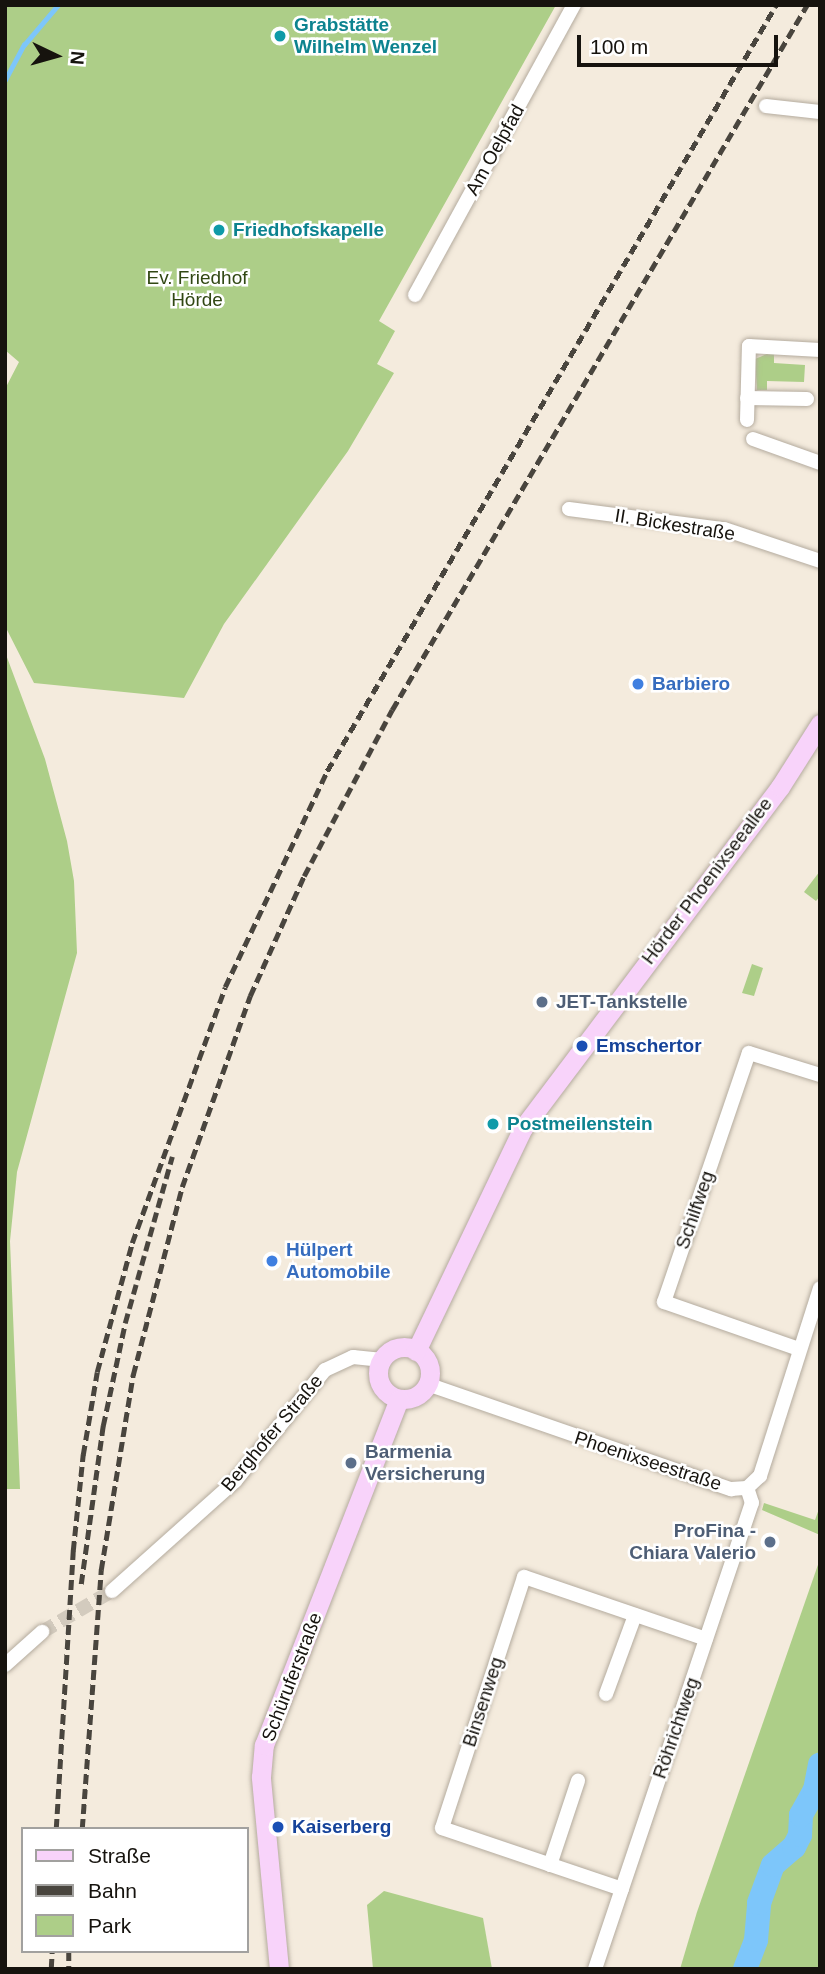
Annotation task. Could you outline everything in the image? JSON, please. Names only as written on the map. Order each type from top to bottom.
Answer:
[{"type":"main road","name":"Hörder Phoenixseeallee","points":[[416,1350],[510,1150],[590,1035],[780,787],[820,724]]},
{"type":"main road","points":[[393,1349],[416,1350],[427,1362],[427,1384],[415,1396],[399,1399],[380,1384],[380,1360],[393,1349]]},
{"type":"main road","name":"Schüruferstraße","points":[[279,1969],[261,1777],[264,1745],[399,1399]]},
{"type":"street","name":"Am Oelpfad","points":[[415,295],[574,5]]},
{"type":"street","points":[[766,106],[820,112]]},
{"type":"street","points":[[747,420],[749,346],[820,350]]},
{"type":"street","points":[[747,398],[807,400]]},
{"type":"street","points":[[753,439],[820,463]]},
{"type":"street","name":"II. Bickestraße","points":[[569,509],[724,529],[820,561]]},
{"type":"street","name":"Schilfweg","points":[[799,1349],[664,1302],[749,1053],[820,1076]]},
{"type":"street","name":"Phoenixseestraße","points":[[427,1384],[722,1486],[747,1488],[760,1476],[820,1288]]},
{"type":"street","name":"Berghofer Straße","points":[[112,1591],[235,1481],[325,1370],[353,1357],[380,1360]]},
{"type":"street","name":"Röhrichtweg","points":[[595,1969],[752,1503],[747,1488]]},
{"type":"street","name":"Binsenweg","points":[[622,1889],[442,1828],[524,1577],[706,1639]]},
{"type":"street","points":[[606,1694],[635,1615]]},
{"type":"street","points":[[5,1665],[42,1632]]},
{"type":"street","points":[[550,1865],[578,1781]]},
{"type":"green space","name":"Ev. Friedhof Hörde","points":[[5,5],[556,5],[379,321],[395,331],[377,364],[394,373],[348,451],[224,624],[184,698],[34,683],[5,626],[5,389],[19,362],[5,350]]},
{"type":"green space","points":[[774,351],[774,363],[805,365],[804,382],[767,381],[767,390],[757,390],[755,359]]},
{"type":"green space","points":[[5,652],[45,759],[67,841],[74,881],[77,953],[17,1172],[10,1241],[20,1489],[5,1489]]},
{"type":"green space","points":[[820,871],[820,896],[816,901],[804,892]]},
{"type":"green space","points":[[752,964],[763,968],[754,996],[742,993]]},
{"type":"green space","points":[[764,1503],[815,1520],[820,1506],[820,1535],[762,1510]]},
{"type":"green space","points":[[820,1559],[820,1969],[680,1969],[697,1912]]},
{"type":"green space","points":[[384,1891],[483,1918],[492,1969],[373,1969],[367,1905]]},
{"type":"waterway","points":[[5,80],[24,45],[58,5]]},
{"type":"waterway","points":[[745,1969],[756,1940],[759,1903],[773,1865],[794,1847],[800,1835],[801,1815],[815,1790],[820,1764]]},
{"type":"tunnel","points":[[42,1632],[112,1591]]},
{"type":"railway","points":[[56,1827],[73,1551],[83,1455],[97,1372],[132,1243],[225,987],[327,771],[776,5]]},
{"type":"railway","points":[[82,1827],[101,1570],[133,1375],[182,1187],[250,996],[304,876],[392,710],[807,5]]},
{"type":"railway","points":[[81,1584],[103,1426],[125,1323],[172,1157]]},
{"type":"railway","points":[[51,1969],[52,1953]]},
{"type":"railway","points":[[69,1953],[69,1969]]},
{"type":"place","name":"Grabstätte Wilhelm Wenzel","points":[[280,36]]},
{"type":"place","name":"Friedhofskapelle","points":[[219,230]]},
{"type":"place","name":"Barbiero","points":[[638,684]]},
{"type":"place","name":"JET-Tankstelle","points":[[542,1002]]},
{"type":"place","name":"Emschertor","points":[[582,1046]]},
{"type":"place","name":"Postmeilenstein","points":[[493,1124]]},
{"type":"place","name":"Hülpert Automobile","points":[[272,1261]]},
{"type":"place","name":"Barmenia Versicherung","points":[[351,1463]]},
{"type":"place","name":"ProFina - Chiara Valerio","points":[[770,1542]]},
{"type":"place","name":"Kaiserberg","points":[[278,1827]]}]
